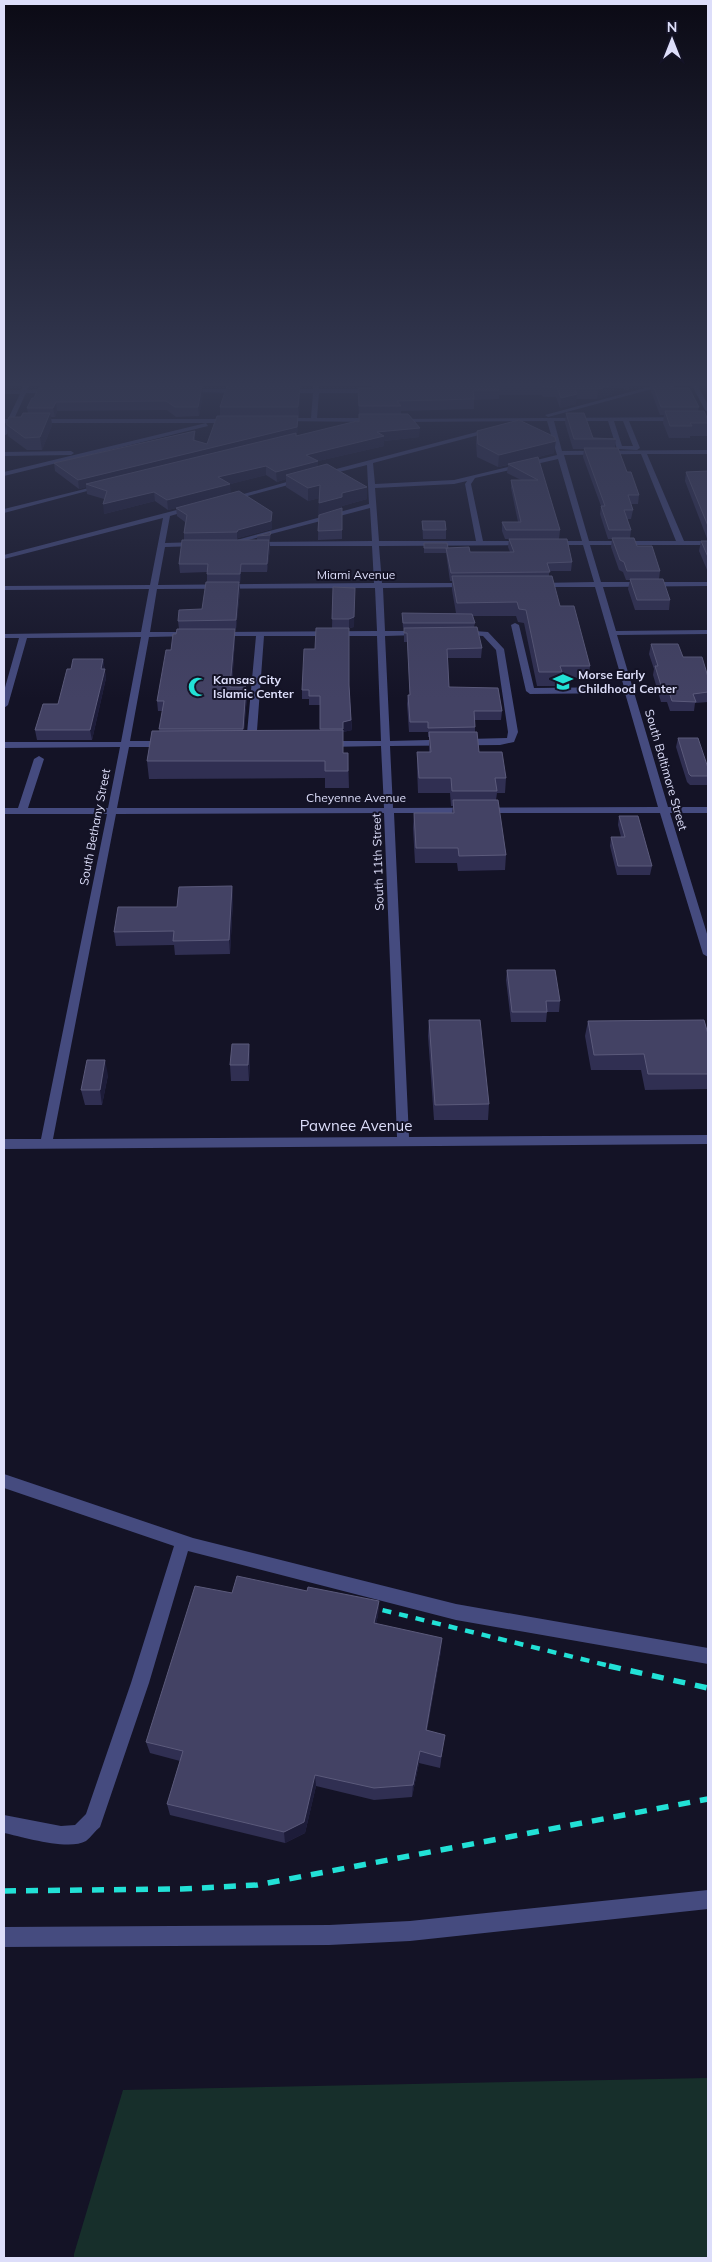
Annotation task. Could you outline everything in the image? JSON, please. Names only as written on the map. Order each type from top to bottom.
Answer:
[{"type":"street","points":[[4,511],[99,488]]},
{"type":"street","points":[[222,500],[272,488]]},
{"type":"street","name":"South 11th Street","points":[[372,488],[379,586],[403,1142]]},
{"type":"street","points":[[472,488],[480,543]]},
{"type":"street","name":"South Baltimore Street","points":[[570,488],[708,954]]},
{"type":"street","points":[[657,488],[680,543]]},
{"type":"street","points":[[4,557],[204,505]]},
{"type":"street","points":[[226,544],[373,505]]},
{"type":"street","name":"South Bethany Street","points":[[46,1144],[112,811],[167,514]]},
{"type":"street","points":[[217,544],[538,543]]},
{"type":"street","points":[[547,543],[708,543]]},
{"type":"street","points":[[161,545],[207,544]]},
{"type":"street","points":[[532,585],[708,584]]},
{"type":"street","name":"Miami Avenue","points":[[4,588],[482,585]]},
{"type":"street","points":[[515,625],[530,691],[629,690]]},
{"type":"street","points":[[212,634],[427,632]]},
{"type":"street","points":[[319,744],[500,742],[511,740],[513,732],[500,649],[485,634],[455,632]]},
{"type":"street","points":[[613,633],[708,632]]},
{"type":"street","points":[[251,744],[260,633]]},
{"type":"street","points":[[4,636],[202,634]]},
{"type":"street","points":[[4,705],[24,636]]},
{"type":"street","points":[[4,745],[173,744]]},
{"type":"street","points":[[22,811],[39,759]]},
{"type":"street","name":"Cheyenne Avenue","points":[[4,811],[708,810]]},
{"type":"street","name":"Pawnee Avenue","points":[[4,1144],[708,1140]]},
{"type":"street","points":[[4,1481],[184,1542],[456,1612],[708,1656]]},
{"type":"street","points":[[4,1824],[60,1835],[79,1834],[92,1820],[140,1684],[184,1542]]},
{"type":"street","points":[[4,1937],[329,1935],[410,1930],[708,1899]]},
{"type":"green space","points":[[708,2078],[708,2258],[74,2258],[123,2090]]},
{"type":"building","points":[[97,488],[216,488],[167,500],[154,492],[103,504],[107,491]]},
{"type":"building","points":[[320,488],[365,488],[342,493],[342,497],[319,503]]},
{"type":"building","points":[[513,488],[547,488],[560,530],[506,530],[502,522],[521,522]]},
{"type":"building","points":[[598,488],[636,488],[639,495],[628,495],[633,510],[624,510],[631,530],[609,530],[601,506],[605,506]]},
{"type":"building","points":[[692,488],[708,488],[708,526]]},
{"type":"building","points":[[239,491],[272,512],[271,521],[238,530],[237,532],[184,533],[187,515],[176,508]]},
{"type":"building","points":[[342,508],[342,530],[318,531],[319,515]]},
{"type":"building","points":[[422,521],[445,521],[446,530],[423,530]]},
{"type":"building","points":[[271,532],[270,535],[257,536]]},
{"type":"building","points":[[612,538],[634,538],[637,546],[652,546],[660,571],[627,571],[624,562],[620,560]]},
{"type":"building","points":[[509,539],[567,539],[572,562],[547,563],[550,572],[451,573],[446,548],[469,547],[470,552],[514,552]]},
{"type":"building","points":[[182,540],[269,540],[267,564],[241,564],[240,574],[207,574],[208,564],[179,564]]},
{"type":"building","points":[[701,541],[708,541],[708,557]]},
{"type":"building","points":[[424,543],[447,543],[448,548],[424,548]]},
{"type":"building","points":[[452,576],[552,576],[560,606],[574,606],[590,666],[560,666],[562,672],[539,672],[526,610],[519,609],[517,602],[457,603]]},
{"type":"building","points":[[630,579],[663,579],[670,600],[637,600]]},
{"type":"building","points":[[206,582],[239,582],[236,620],[178,621],[179,610],[202,609]]},
{"type":"building","points":[[333,587],[355,588],[354,617],[349,619],[332,619]]},
{"type":"building","points":[[402,613],[472,614],[475,623],[403,623]]},
{"type":"building","points":[[477,627],[482,648],[447,649],[449,687],[498,688],[502,711],[474,711],[475,727],[428,728],[428,722],[410,722],[407,633],[404,633],[404,628]]},
{"type":"building","points":[[316,628],[349,628],[351,720],[343,722],[343,729],[320,729],[320,696],[309,696],[309,690],[302,690],[304,649],[315,649]]},
{"type":"building","points":[[177,629],[235,629],[230,687],[246,687],[243,729],[159,729],[164,701],[157,701],[166,650],[171,650],[173,634],[176,634]]},
{"type":"building","points":[[651,644],[678,644],[683,657],[702,657],[708,677],[708,692],[693,694],[696,702],[672,701],[669,692],[663,692]]},
{"type":"building","points":[[73,659],[103,659],[101,669],[105,669],[90,730],[35,730],[43,704],[58,704],[67,669],[71,669]]},
{"type":"building","points":[[343,730],[343,753],[348,753],[348,771],[325,771],[325,761],[147,761],[152,731]]},
{"type":"building","points":[[429,732],[477,732],[479,752],[502,752],[506,778],[495,778],[497,791],[452,791],[451,778],[419,778],[417,752],[431,752]]},
{"type":"building","points":[[678,738],[698,738],[708,768],[708,776],[691,776],[689,774]]},
{"type":"building","points":[[453,800],[498,800],[506,855],[459,856],[458,848],[416,848],[414,813],[454,813]]},
{"type":"building","points":[[619,816],[638,816],[652,866],[618,866],[611,837],[625,837]]},
{"type":"building","points":[[232,886],[229,940],[173,941],[174,931],[114,932],[118,907],[177,907],[179,887]]},
{"type":"building","points":[[507,970],[555,970],[560,1001],[546,1001],[547,1012],[512,1012]]},
{"type":"building","points":[[429,1020],[480,1020],[489,1104],[435,1105]]},
{"type":"building","points":[[704,1020],[708,1034],[708,1074],[648,1074],[644,1054],[594,1055],[588,1021]]},
{"type":"building","points":[[232,1044],[249,1044],[248,1065],[230,1065]]},
{"type":"building","points":[[87,1060],[105,1060],[100,1090],[81,1090]]},
{"type":"building","points":[[237,1576],[307,1591],[308,1587],[379,1601],[374,1623],[442,1638],[426,1730],[445,1735],[441,1757],[420,1751],[413,1785],[374,1788],[315,1775],[304,1822],[284,1832],[167,1804],[183,1751],[146,1742],[195,1586],[232,1593]]},
{"type":"railway","points":[[366,1606],[614,1667]]},
{"type":"railway","points":[[609,1666],[708,1688]]},
{"type":"railway","points":[[4,1891],[181,1889],[257,1885],[708,1799]]},
{"type":"place","name":"Morse Early Childhood Center","points":[[563,682]]},
{"type":"place","name":"Kansas City Islamic Center","points":[[198,687]]}]
